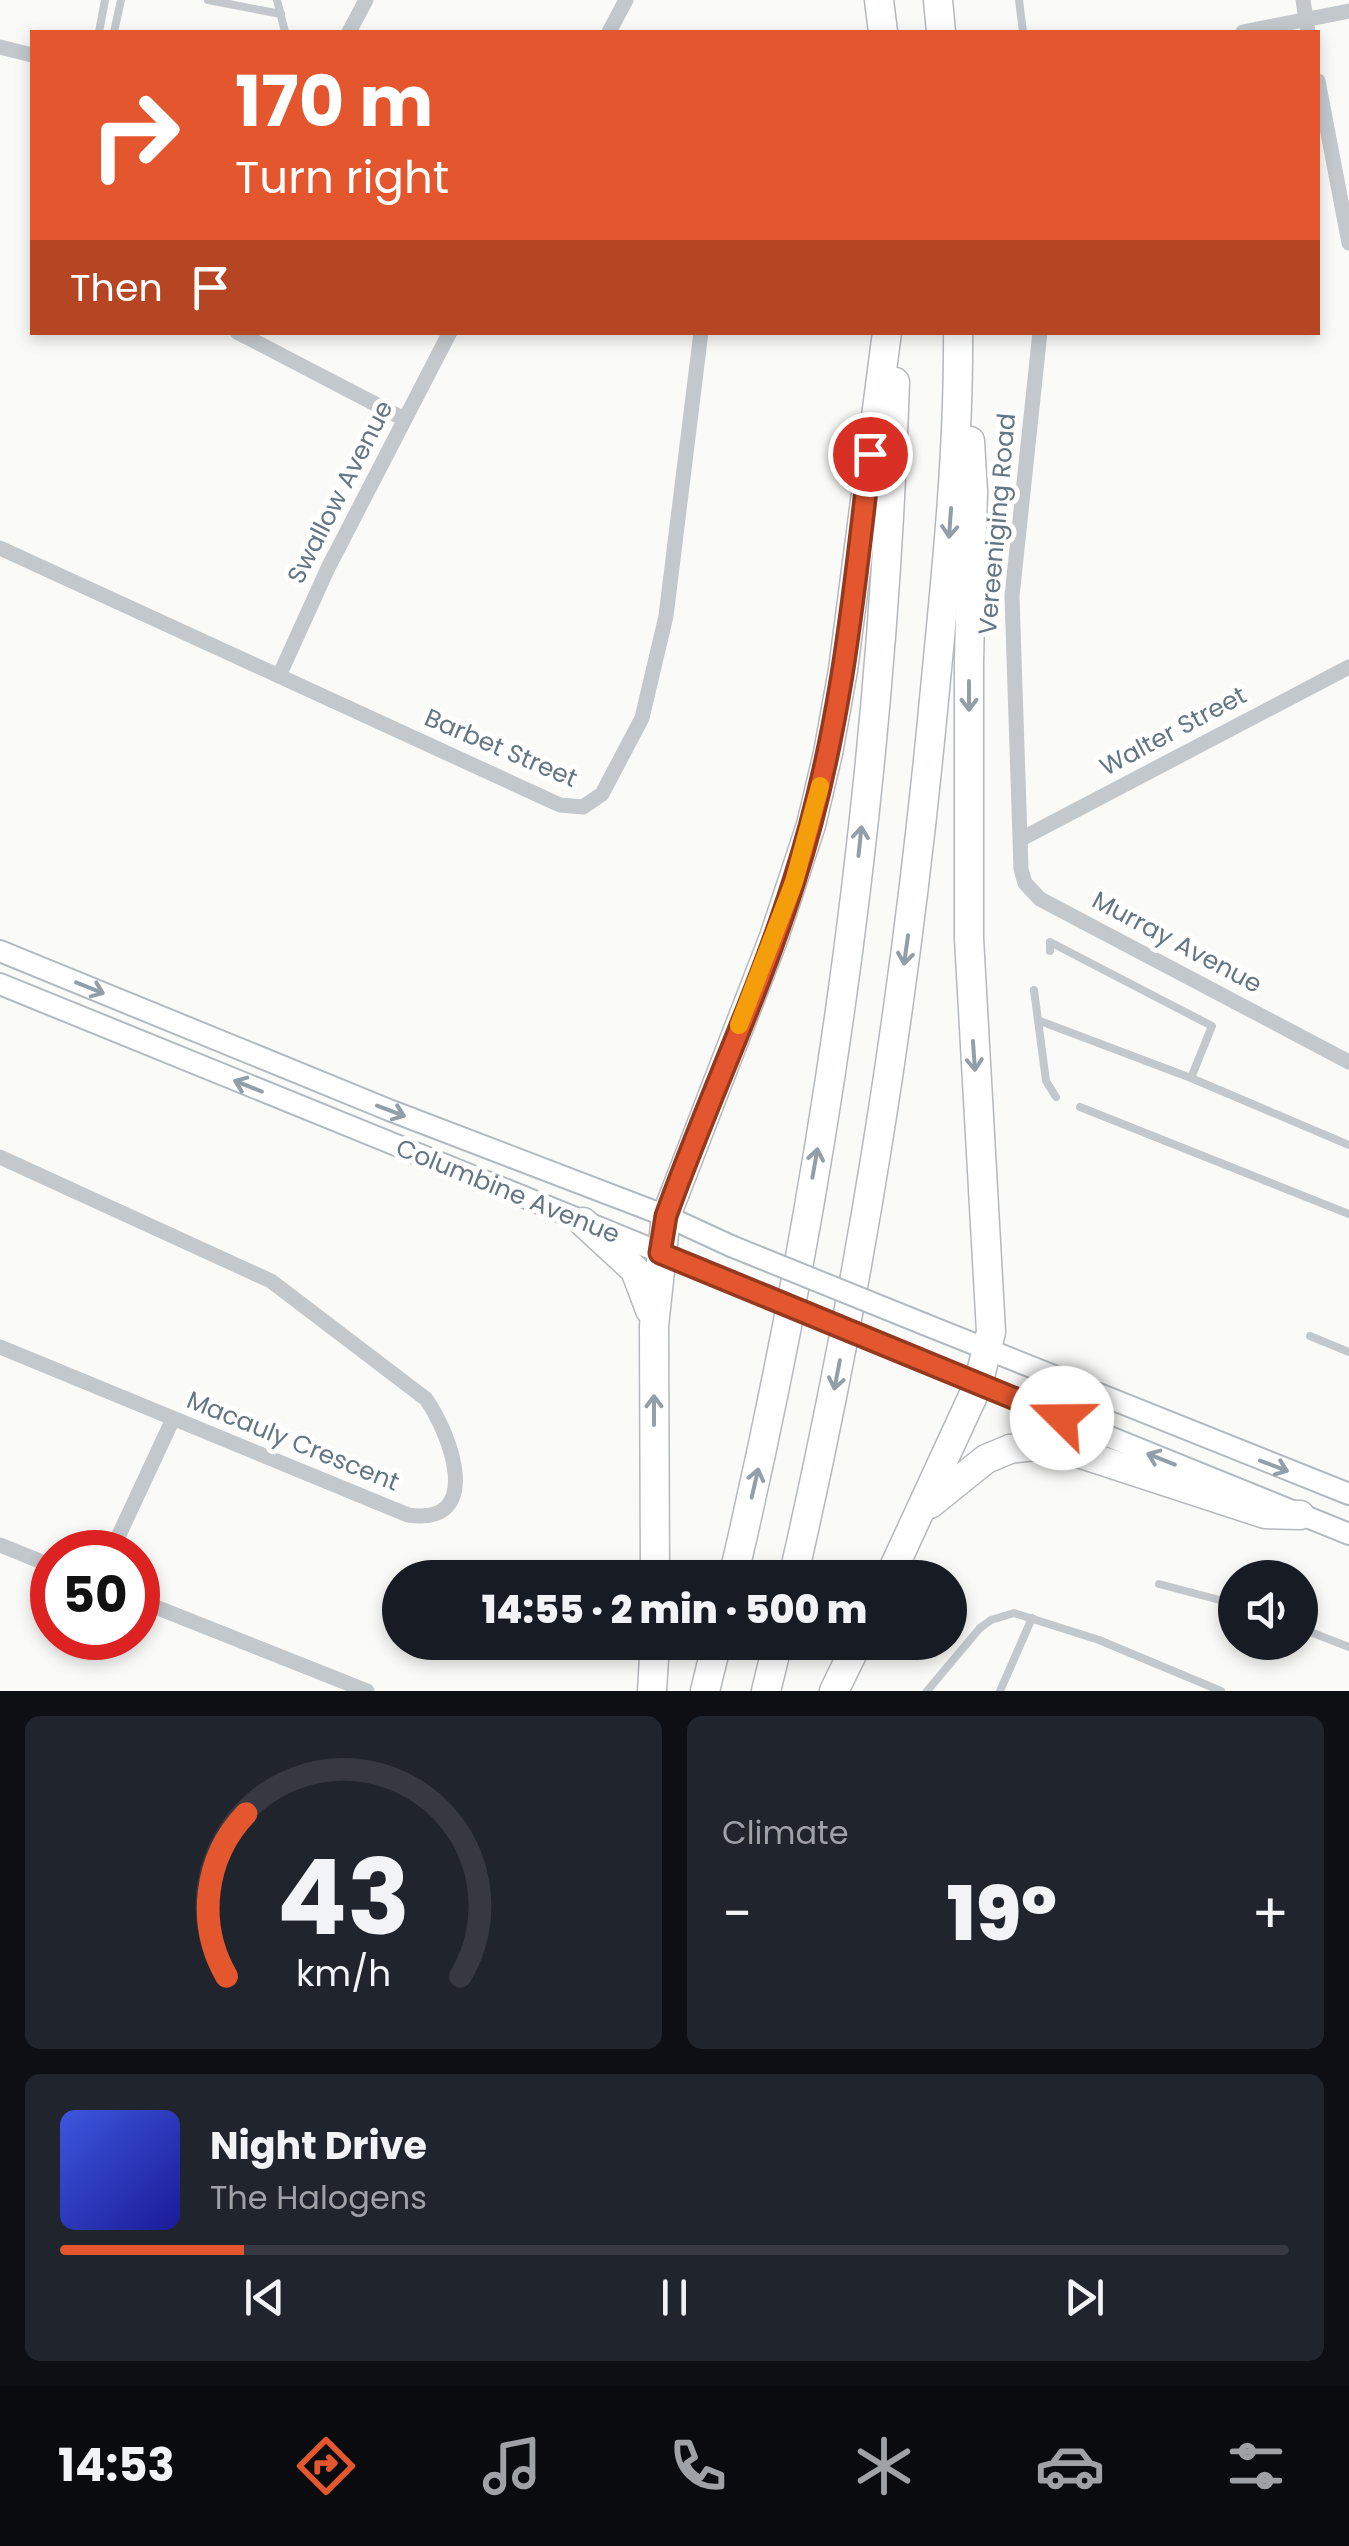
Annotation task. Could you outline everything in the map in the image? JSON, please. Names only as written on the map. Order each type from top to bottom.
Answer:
[{"type":"highway","points":[[879,0],[883,30]]},
{"type":"highway","points":[[938,0],[941,30]]},
{"type":"highway","points":[[655,1560],[654,1326],[666,1216],[774,938],[810,825],[843,670],[888,335]]},
{"type":"highway","points":[[737,1560],[803,1232],[828,1092],[848,943],[884,596],[897,335]]},
{"type":"highway","points":[[797,1560],[860,1252],[892,1055],[926,786],[959,390],[958,335]]},
{"type":"highway","points":[[897,1560],[978,1386],[991,1332],[969,955],[973,492],[971,444],[959,390]]},
{"type":"highway","points":[[583,1222],[635,1270],[654,1326]]},
{"type":"highway","points":[[919,1513],[986,1458],[1034,1446],[1072,1451],[1265,1514],[1300,1515]]},
{"type":"highway","points":[[652,1691],[654,1660]]},
{"type":"highway","points":[[705,1691],[713,1660]]},
{"type":"highway","points":[[766,1691],[774,1660]]},
{"type":"highway","points":[[834,1691],[849,1660]]},
{"type":"main road","name":"Columbine Avenue","points":[[0,952],[388,1110],[666,1216],[986,1351],[1349,1494]]},
{"type":"main road","name":"Columbine Avenue","points":[[0,984],[978,1386],[1349,1534]]},
{"type":"street","points":[[350,30],[366,0]]},
{"type":"street","points":[[610,30],[626,0]]},
{"type":"street","points":[[1303,0],[1307,26]]},
{"type":"street","points":[[1264,30],[1307,26],[1349,11]]},
{"type":"street","points":[[0,47],[30,54]]},
{"type":"street","points":[[1320,91],[1349,243]]},
{"type":"street","points":[[243,335],[404,420]]},
{"type":"street","name":"Swallow Avenue","points":[[278,676],[328,568],[448,335]]},
{"type":"street","name":"Barbet Street","points":[[0,548],[560,805],[575,808],[596,800],[609,784],[638,728],[660,648],[701,335]]},
{"type":"street","name":"Vereeniging Road","points":[[1021,840],[1012,596],[1040,335]]},
{"type":"street","name":"Walter Street","points":[[1021,840],[1349,667]]},
{"type":"street","name":"Murray Avenue","points":[[1021,840],[1023,878],[1040,899],[1349,1062]]},
{"type":"street","name":"Macauly Crescent","points":[[0,1157],[250,1270],[299,1300],[426,1399],[440,1422],[451,1456],[455,1493],[442,1513],[432,1517],[408,1515],[0,1347]]},
{"type":"street","points":[[121,1530],[173,1419]]},
{"type":"street","points":[[0,1545],[30,1557]]},
{"type":"street","points":[[160,1609],[367,1691]]},
{"type":"lane","points":[[99,30],[105,0]]},
{"type":"lane","points":[[114,30],[121,0]]},
{"type":"lane","points":[[208,0],[281,14]]},
{"type":"lane","points":[[277,0],[285,30]]},
{"type":"lane","points":[[1019,0],[1023,30]]},
{"type":"lane","points":[[1050,951],[1050,942],[1212,1026],[1190,1078]]},
{"type":"lane","points":[[1034,990],[1046,1081],[1056,1097]]},
{"type":"lane","points":[[1040,1022],[1190,1078],[1349,1146]]},
{"type":"lane","points":[[1080,1106],[1349,1214]]},
{"type":"lane","points":[[1310,1336],[1349,1352]]},
{"type":"lane","points":[[1159,1584],[1218,1600]]},
{"type":"lane","points":[[927,1691],[980,1628],[991,1620],[1014,1614],[1099,1640],[1221,1691]]},
{"type":"lane","points":[[1000,1691],[1032,1618]]},
{"type":"lane","points":[[1318,1635],[1349,1647]]},
{"type":"slow traffic","points":[[739,1025],[794,882],[820,786]]},
{"type":"route","points":[[870,454],[843,670],[810,825],[774,938],[666,1216],[660,1253],[1062,1418]]}]
